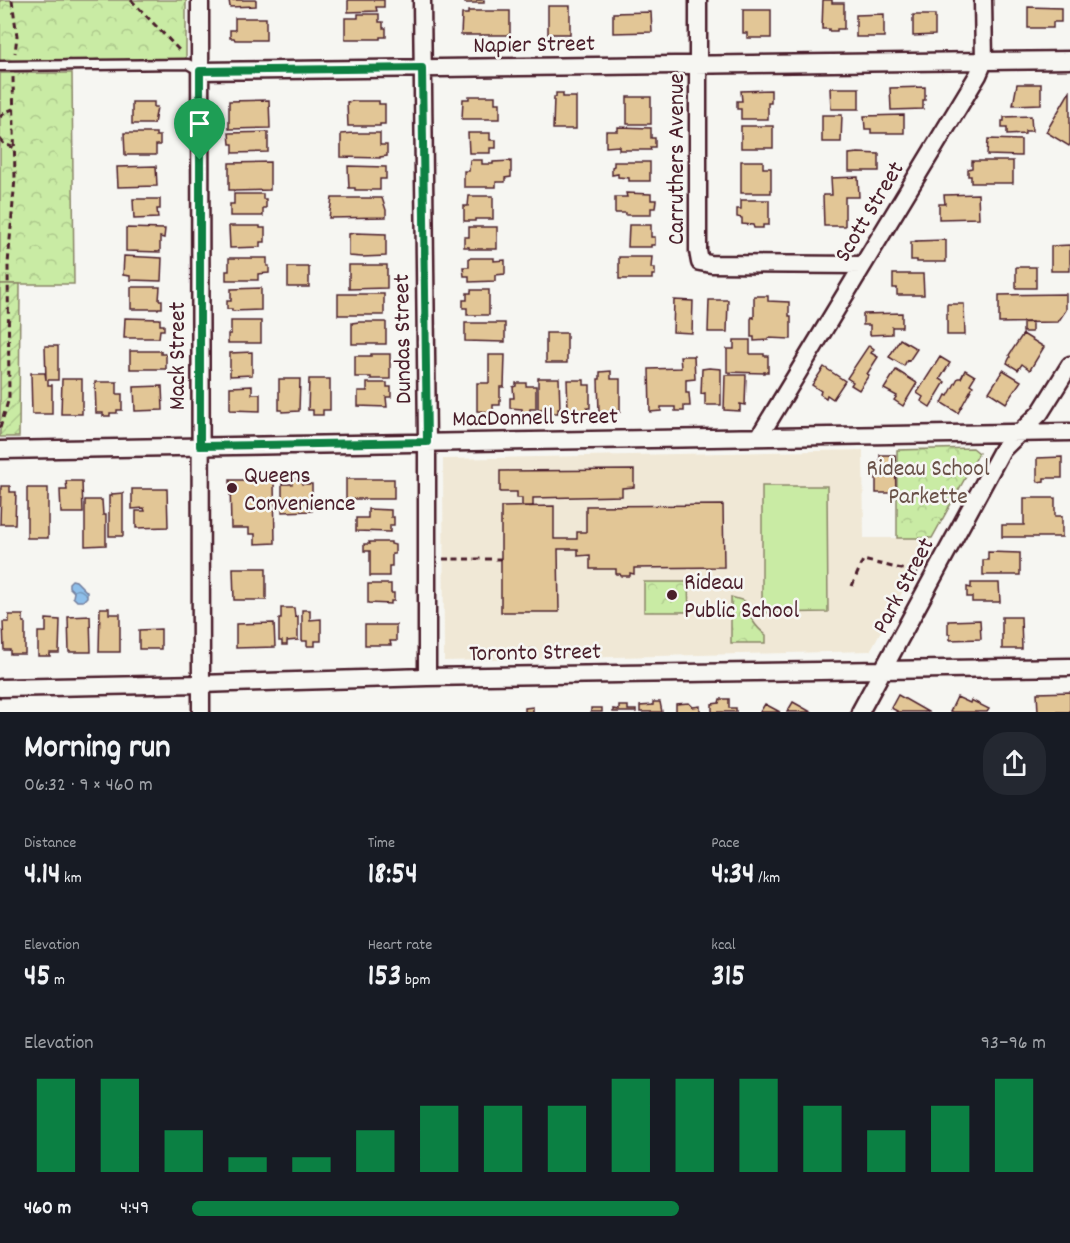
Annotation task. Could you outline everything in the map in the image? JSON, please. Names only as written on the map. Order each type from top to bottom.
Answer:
[{"type":"street","name":"Mack Street","points":[[200,0],[194,68],[200,446],[201,712]]},
{"type":"street","name":"Dundas Street","points":[[422,0],[427,677]]},
{"type":"street","name":"Carruthers Avenue","points":[[698,0],[698,251],[700,262],[863,265]]},
{"type":"street","name":"Scott Street","points":[[759,437],[978,75],[984,61],[983,0]]},
{"type":"street","name":"Napier Street","points":[[194,68],[422,68],[1070,60]]},
{"type":"street","name":"Park Street","points":[[860,712],[1002,450],[1040,413],[1070,365]]},
{"type":"street","name":"MacDonnell Street","points":[[0,450],[1070,432]]},
{"type":"street","name":"Toronto Street","points":[[0,688],[427,677],[1070,667]]},
{"type":"lane","name":"Napier Street","points":[[0,66],[194,68]]},
{"type":"path","points":[[0,428],[9,398],[8,264],[15,178],[13,66],[17,36],[12,0]]},
{"type":"path","points":[[131,0],[194,68]]},
{"type":"path","points":[[0,117],[14,109]]},
{"type":"path","points":[[0,139],[4,144],[15,148]]},
{"type":"path","points":[[427,558],[501,559]]},
{"type":"path","points":[[852,586],[863,560],[920,574]]},
{"type":"path","points":[[531,648],[532,661]]},
{"type":"shaded area","name":"Rideau Public School","points":[[863,450],[864,538],[932,538],[870,651],[444,661],[443,459]]},
{"type":"green space","points":[[0,0],[186,0],[186,59],[0,62]]},
{"type":"green space","points":[[0,73],[72,73],[74,284],[0,284]]},
{"type":"green space","points":[[0,284],[20,284],[19,437],[0,437]]},
{"type":"green space","name":"Rideau School Parkette","points":[[973,448],[979,453],[932,538],[897,538],[897,450]]},
{"type":"green space","points":[[762,486],[827,486],[828,612],[762,613]]},
{"type":"green space","points":[[644,582],[688,582],[689,612],[644,612]]},
{"type":"green space","points":[[731,597],[745,601],[752,620],[766,635],[766,643],[731,643]]},
{"type":"water","points":[[72,580],[87,592],[87,597],[83,601],[77,601],[73,597],[74,592],[69,587]]},
{"type":"building","points":[[229,0],[256,0],[256,6],[230,7]]},
{"type":"building","points":[[348,0],[384,0],[384,7],[376,7],[377,11],[348,12]]},
{"type":"building","points":[[465,0],[484,0],[484,3],[465,3]]},
{"type":"building","points":[[823,0],[844,3],[844,29],[829,31],[829,29],[822,29]]},
{"type":"building","points":[[548,6],[570,6],[570,34],[548,34]]},
{"type":"building","points":[[1028,7],[1061,8],[1061,22],[1053,22],[1053,28],[1028,28]]},
{"type":"building","points":[[743,10],[771,10],[771,38],[747,38],[747,33],[743,33]]},
{"type":"building","points":[[468,11],[510,11],[510,35],[461,35],[462,14],[468,14]]},
{"type":"building","points":[[651,12],[652,32],[613,33],[613,13]]},
{"type":"building","points":[[358,14],[379,14],[379,22],[383,22],[383,28],[386,28],[386,37],[345,39],[345,18],[358,18]]},
{"type":"building","points":[[884,14],[884,37],[856,37],[856,15]]},
{"type":"building","points":[[913,15],[935,15],[935,35],[913,36]]},
{"type":"building","points":[[235,18],[266,18],[266,40],[230,38],[230,30],[235,30]]},
{"type":"building","points":[[1017,84],[1041,84],[1041,104],[1013,105]]},
{"type":"building","points":[[925,87],[923,109],[891,110],[890,88]]},
{"type":"building","points":[[830,88],[859,88],[859,109],[831,109]]},
{"type":"building","points":[[771,90],[768,119],[741,119],[741,109],[737,109],[737,101],[742,101],[741,91]]},
{"type":"building","points":[[1070,91],[1070,144],[1069,146],[1046,132]]},
{"type":"building","points":[[556,93],[563,93],[563,97],[576,97],[576,129],[553,129]]},
{"type":"building","points":[[469,96],[495,96],[495,103],[500,103],[500,119],[462,119],[463,99],[469,99]]},
{"type":"building","points":[[627,97],[651,97],[651,124],[627,124]]},
{"type":"building","points":[[269,100],[270,128],[229,129],[229,101]]},
{"type":"building","points":[[379,101],[379,104],[385,104],[385,124],[348,126],[347,102]]},
{"type":"building","points":[[132,102],[154,102],[154,107],[157,107],[154,124],[132,124]]},
{"type":"building","points":[[822,115],[842,115],[841,142],[822,142]]},
{"type":"building","points":[[904,115],[904,133],[871,133],[871,129],[865,129],[864,116]]},
{"type":"building","points":[[1031,116],[1032,131],[1025,131],[1025,134],[1007,135],[1007,128],[1002,128],[1004,117]]},
{"type":"building","points":[[741,126],[773,126],[773,148],[741,148]]},
{"type":"building","points":[[618,127],[651,128],[651,138],[655,138],[655,147],[650,147],[651,150],[619,150],[619,146],[606,147],[606,131],[618,131]]},
{"type":"building","points":[[268,132],[268,152],[233,153],[229,133]]},
{"type":"building","points":[[124,133],[156,133],[156,136],[160,136],[160,145],[156,145],[156,155],[125,155]]},
{"type":"building","points":[[380,133],[380,145],[387,145],[387,156],[380,158],[341,157],[341,134]]},
{"type":"building","points":[[468,133],[490,133],[490,140],[496,140],[496,148],[490,148],[490,153],[469,153]]},
{"type":"building","points":[[988,139],[1021,140],[1021,156],[987,155]]},
{"type":"building","points":[[849,154],[879,154],[879,171],[849,171]]},
{"type":"building","points":[[470,160],[482,160],[482,164],[511,161],[511,177],[505,178],[505,182],[496,182],[496,187],[464,187],[464,171],[469,171]]},
{"type":"building","points":[[741,161],[763,161],[763,168],[771,168],[771,193],[741,193]]},
{"type":"building","points":[[972,161],[1013,161],[1013,183],[971,183],[968,169],[972,168]]},
{"type":"building","points":[[270,162],[270,190],[229,190],[229,163]]},
{"type":"building","points":[[614,162],[650,162],[650,181],[629,181],[629,178],[618,177],[618,174],[612,175]]},
{"type":"building","points":[[156,166],[157,186],[118,187],[117,167]]},
{"type":"building","points":[[348,166],[386,167],[386,179],[380,179],[380,190],[349,188]]},
{"type":"building","points":[[858,177],[859,197],[845,197],[845,226],[824,226],[823,195],[832,195],[831,178]]},
{"type":"building","points":[[626,193],[651,194],[651,200],[656,200],[655,208],[651,208],[651,215],[615,213],[615,197],[627,197]]},
{"type":"building","points":[[234,194],[263,194],[263,199],[266,199],[266,208],[263,208],[263,216],[230,216],[230,204],[234,204]]},
{"type":"building","points":[[978,194],[979,218],[939,219],[939,204],[945,204],[944,195]]},
{"type":"building","points":[[469,196],[493,196],[493,219],[464,221],[464,206],[468,206]]},
{"type":"building","points":[[332,198],[382,198],[386,217],[329,218]]},
{"type":"building","points":[[133,199],[160,199],[160,209],[157,209],[158,218],[134,219]]},
{"type":"building","points":[[741,200],[769,200],[769,225],[754,228],[753,225],[742,224],[742,218],[737,217],[737,209],[741,209]]},
{"type":"building","points":[[629,225],[651,225],[651,237],[655,237],[655,245],[628,247]]},
{"type":"building","points":[[229,226],[265,228],[265,242],[260,242],[260,247],[230,248]]},
{"type":"building","points":[[469,227],[497,227],[497,249],[464,247],[464,237],[469,237]]},
{"type":"building","points":[[126,228],[165,229],[164,238],[160,237],[160,252],[126,251]]},
{"type":"building","points":[[349,234],[386,234],[386,256],[349,256]]},
{"type":"building","points":[[946,240],[946,262],[911,260],[911,242]]},
{"type":"building","points":[[1070,245],[1070,271],[1051,271],[1051,246]]},
{"type":"building","points":[[124,256],[162,258],[161,281],[130,280],[130,276],[123,275]]},
{"type":"building","points":[[619,257],[652,257],[651,268],[655,268],[655,275],[652,275],[652,279],[619,279]]},
{"type":"building","points":[[229,258],[267,258],[269,273],[258,274],[258,280],[226,280]]},
{"type":"building","points":[[469,258],[505,260],[505,274],[495,275],[495,281],[469,282],[469,276],[464,276],[463,267],[469,267]]},
{"type":"building","points":[[349,265],[387,265],[387,288],[349,289]]},
{"type":"building","points":[[288,267],[309,267],[309,287],[288,287]]},
{"type":"building","points":[[1016,267],[1036,267],[1036,288],[1016,288]]},
{"type":"building","points":[[893,274],[923,274],[924,295],[897,295],[897,288],[893,288]]},
{"type":"building","points":[[131,287],[160,287],[159,300],[162,300],[162,308],[131,309]]},
{"type":"building","points":[[261,288],[261,310],[232,311],[232,309],[227,309],[227,301],[231,301],[231,289]]},
{"type":"building","points":[[471,290],[489,290],[489,315],[467,315],[467,308],[463,308],[463,300],[467,300],[467,293],[471,293]]},
{"type":"building","points":[[338,294],[384,294],[384,315],[338,315]]},
{"type":"building","points":[[1066,294],[1066,310],[1058,322],[999,323],[999,295]]},
{"type":"building","points":[[754,296],[768,296],[768,301],[789,302],[791,339],[768,338],[768,340],[754,341],[754,337],[751,337],[751,319],[754,318]]},
{"type":"building","points":[[674,300],[693,301],[692,333],[673,332]]},
{"type":"building","points":[[709,300],[728,300],[727,332],[708,332]]},
{"type":"building","points":[[947,304],[964,304],[965,335],[947,335]]},
{"type":"building","points":[[902,313],[902,327],[892,327],[892,334],[870,335],[870,325],[863,325],[863,314]]},
{"type":"building","points":[[125,318],[160,319],[160,325],[164,325],[164,330],[160,330],[159,338],[124,338]]},
{"type":"building","points":[[231,321],[261,321],[261,343],[228,343]]},
{"type":"building","points":[[386,322],[386,344],[352,344],[352,323]]},
{"type":"building","points":[[1023,322],[1032,322],[1032,332],[1023,332]]},
{"type":"building","points":[[465,323],[505,323],[505,342],[465,341]]},
{"type":"building","points":[[546,333],[567,333],[567,363],[546,363]]},
{"type":"building","points":[[1023,334],[1044,347],[1030,370],[1022,364],[1018,370],[1007,363],[1009,355]]},
{"type":"building","points":[[900,339],[917,349],[904,366],[889,357]]},
{"type":"building","points":[[734,340],[750,340],[750,354],[768,356],[768,372],[727,372],[727,349],[734,349]]},
{"type":"building","points":[[869,345],[874,349],[871,353],[878,357],[859,390],[851,385],[853,382],[847,378]]},
{"type":"building","points":[[45,346],[58,346],[58,380],[48,380],[48,385],[52,385],[52,414],[32,414],[31,373],[45,373],[46,380]]},
{"type":"building","points":[[130,351],[161,351],[161,354],[166,354],[166,369],[130,369]]},
{"type":"building","points":[[252,352],[252,375],[230,376],[230,353]]},
{"type":"building","points":[[371,354],[390,354],[390,379],[355,377],[355,356],[371,356]]},
{"type":"building","points":[[489,355],[505,355],[504,387],[500,387],[500,405],[493,405],[493,412],[477,411],[477,383],[489,383]]},
{"type":"building","points":[[680,356],[694,356],[695,379],[686,380],[686,393],[689,393],[690,406],[684,406],[684,411],[675,411],[675,407],[661,407],[661,411],[650,412],[649,369],[681,368]]},
{"type":"building","points":[[940,357],[950,363],[940,379],[945,382],[930,407],[921,401],[923,397],[917,393]]},
{"type":"building","points":[[824,367],[845,381],[833,399],[820,394],[821,391],[812,385]]},
{"type":"building","points":[[702,369],[721,369],[721,405],[705,405],[705,393],[701,394]]},
{"type":"building","points":[[896,370],[917,383],[903,406],[894,400],[897,396],[884,389]]},
{"type":"building","points":[[965,370],[975,376],[970,384],[973,386],[958,413],[942,403]]},
{"type":"building","points":[[1003,370],[1021,381],[1006,403],[989,392]]},
{"type":"building","points":[[611,371],[611,379],[620,379],[620,412],[599,412],[598,379],[600,379],[600,372]]},
{"type":"building","points":[[725,375],[746,375],[745,405],[740,404],[740,411],[724,410]]},
{"type":"building","points":[[538,378],[559,378],[560,409],[558,413],[546,413],[546,409],[538,409]]},
{"type":"building","points":[[62,379],[82,379],[82,414],[61,414]]},
{"type":"building","points":[[279,379],[300,379],[299,411],[282,412],[279,410]]},
{"type":"building","points":[[309,379],[330,379],[330,410],[323,410],[323,415],[313,415],[313,410],[308,410]]},
{"type":"building","points":[[567,380],[584,380],[584,385],[590,385],[590,408],[587,408],[587,412],[571,412],[571,409],[568,409]]},
{"type":"building","points":[[95,382],[117,382],[117,394],[122,394],[122,410],[110,413],[110,416],[96,413]]},
{"type":"building","points":[[367,383],[387,383],[387,387],[391,387],[391,397],[386,397],[387,407],[358,406],[358,391],[367,391]]},
{"type":"building","points":[[516,383],[536,386],[536,409],[530,409],[529,413],[522,413],[522,409],[510,408],[510,398],[514,398],[513,387]]},
{"type":"building","points":[[162,386],[163,410],[135,411],[134,387]]},
{"type":"building","points":[[252,386],[252,394],[260,394],[260,411],[230,410],[230,387]]},
{"type":"building","points":[[880,455],[895,455],[896,493],[876,493],[876,476],[880,476]]},
{"type":"building","points":[[1062,457],[1062,478],[1044,478],[1044,481],[1038,482],[1037,458]]},
{"type":"building","points":[[634,470],[634,487],[622,488],[622,496],[533,498],[533,506],[522,506],[522,498],[517,498],[517,492],[500,492],[500,471]]},
{"type":"building","points":[[292,479],[302,479],[302,484],[312,484],[312,511],[282,512],[282,484],[292,484]]},
{"type":"building","points":[[346,479],[394,479],[394,499],[346,499]]},
{"type":"building","points":[[230,480],[274,481],[275,543],[255,544],[255,534],[249,534],[249,528],[231,528]]},
{"type":"building","points":[[66,481],[82,481],[83,513],[61,513],[60,490],[67,490]]},
{"type":"building","points":[[1,486],[10,486],[10,492],[16,492],[15,524],[0,524]]},
{"type":"building","points":[[27,488],[48,488],[48,538],[27,538]]},
{"type":"building","points":[[132,489],[167,489],[168,527],[136,528],[136,511],[145,511],[144,508],[132,509]]},
{"type":"building","points":[[123,493],[123,536],[109,536],[109,496]]},
{"type":"building","points":[[1024,498],[1055,498],[1055,516],[1062,516],[1062,537],[1002,537],[1002,525],[1024,525]]},
{"type":"building","points":[[85,500],[102,500],[103,515],[106,515],[106,545],[85,546]]},
{"type":"building","points":[[723,505],[724,567],[634,568],[634,574],[621,576],[616,574],[616,569],[590,569],[590,555],[578,556],[578,549],[558,549],[559,612],[501,612],[501,507],[554,506],[554,539],[577,539],[577,532],[586,532],[586,506]]},
{"type":"building","points":[[368,509],[391,510],[394,525],[390,525],[390,532],[356,531],[356,518],[368,518]]},
{"type":"building","points":[[369,542],[391,542],[395,545],[392,566],[389,566],[389,576],[370,576],[370,551],[364,551],[364,544],[370,544]]},
{"type":"building","points":[[988,552],[1020,553],[1020,575],[983,575],[983,560],[988,560]]},
{"type":"building","points":[[233,568],[266,568],[266,600],[234,600]]},
{"type":"building","points":[[971,583],[999,583],[1000,602],[972,602],[972,597],[967,597],[967,587],[971,588]]},
{"type":"building","points":[[368,584],[391,584],[394,601],[391,601],[391,604],[368,603]]},
{"type":"building","points":[[100,608],[109,608],[109,614],[120,614],[120,652],[99,652]]},
{"type":"building","points":[[281,608],[294,608],[295,617],[298,616],[298,640],[287,641],[287,645],[282,645],[282,641],[279,641]]},
{"type":"building","points":[[302,610],[310,610],[310,620],[321,619],[321,641],[315,641],[315,646],[307,646],[307,641],[302,641]]},
{"type":"building","points":[[9,615],[23,615],[25,654],[10,654],[10,650],[4,650],[3,622],[9,622]]},
{"type":"building","points":[[90,616],[91,652],[69,652],[68,617]]},
{"type":"building","points":[[1002,617],[1021,617],[1022,649],[1002,649]]},
{"type":"building","points":[[46,619],[60,620],[59,653],[38,656],[38,632],[46,632]]},
{"type":"building","points":[[980,620],[981,639],[950,640],[948,621]]},
{"type":"building","points":[[274,623],[275,647],[236,648],[236,624]]},
{"type":"building","points":[[365,625],[396,625],[396,641],[390,641],[391,645],[365,645]]},
{"type":"building","points":[[161,629],[161,649],[139,649],[139,630]]},
{"type":"building","points":[[1070,692],[1070,712],[1038,712],[1037,693]]},
{"type":"building","points":[[898,695],[928,712],[896,712],[891,708]]},
{"type":"building","points":[[957,697],[970,703],[971,700],[989,709],[987,712],[950,712]]},
{"type":"building","points":[[720,699],[729,699],[729,708],[736,708],[736,712],[712,712],[712,704],[719,703]]},
{"type":"building","points":[[653,702],[660,702],[662,712],[640,712],[640,706],[653,705]]},
{"type":"building","points":[[793,702],[811,712],[787,712]]},
{"type":"building","points":[[689,703],[693,707],[700,706],[700,712],[676,712],[676,704]]},
{"type":"building","points":[[765,704],[780,712],[760,712]]},
{"type":"building","points":[[619,706],[628,706],[628,710],[636,710],[636,712],[613,712],[613,709],[619,710]]},
{"type":"building","points":[[533,707],[533,712],[525,712],[525,708]]},
{"type":"building","points":[[591,708],[602,708],[602,712],[591,712]]},
{"type":"place","name":"Queens Convenience","points":[[232,488]]},
{"type":"place","name":"Rideau Public School","points":[[672,595]]},
{"type":"route","points":[[422,68],[427,442],[200,446],[200,160],[200,71],[422,68]]}]
